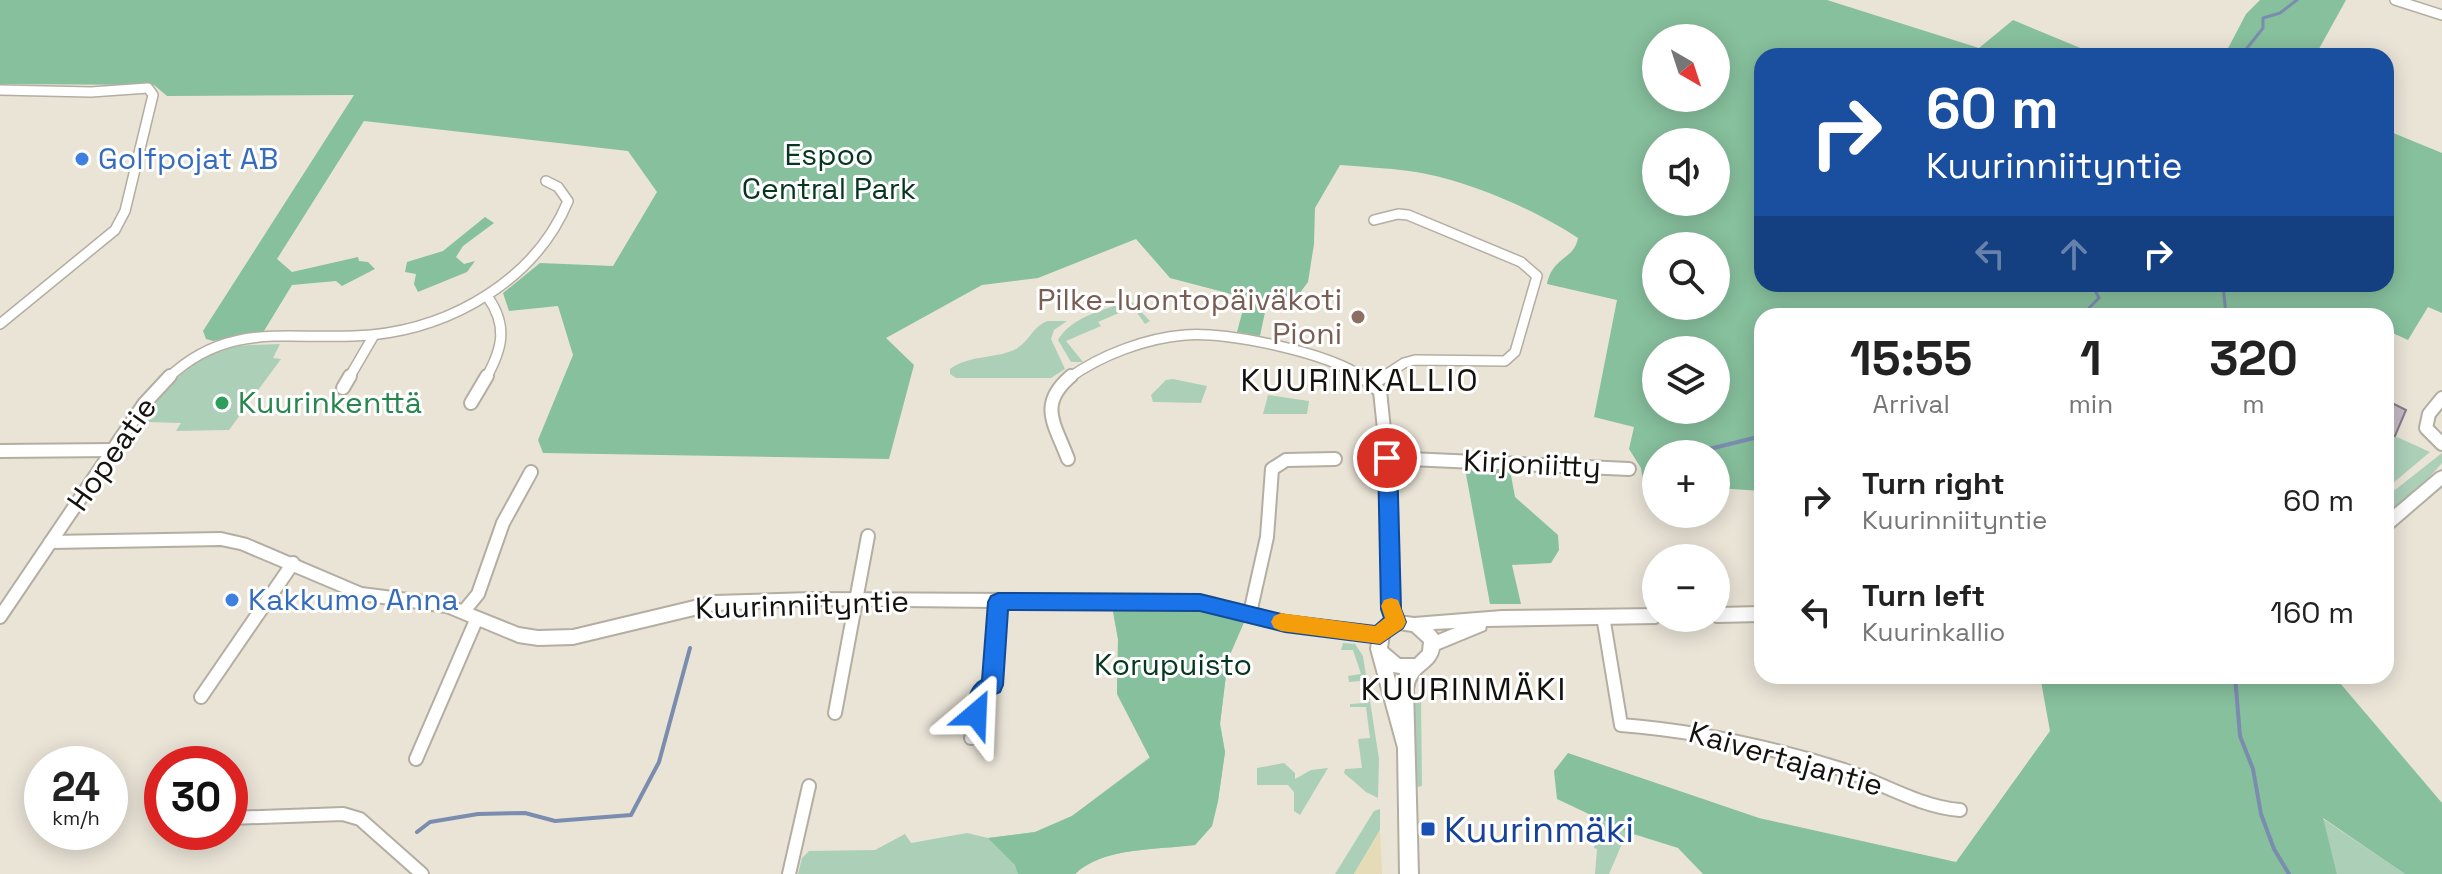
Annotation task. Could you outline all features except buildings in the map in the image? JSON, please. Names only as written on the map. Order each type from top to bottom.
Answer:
[{"type":"street","points":[[2395,0],[2442,15]]},
{"type":"street","points":[[0,90],[148,88],[152,91],[152,108],[120,223],[0,324]]},
{"type":"street","name":"Hopeatie","points":[[0,617],[164,379],[185,362],[227,341],[374,335],[442,316],[487,296],[530,263],[555,236],[568,201],[558,187],[546,181]]},
{"type":"street","points":[[1373,383],[1404,363],[1415,360],[1507,360],[1515,352],[1537,276],[1521,262],[1420,219],[1398,214],[1374,220]]},
{"type":"street","points":[[471,403],[503,341],[500,311],[487,296]]},
{"type":"street","points":[[343,388],[374,335]]},
{"type":"street","points":[[1068,459],[1050,404],[1057,385],[1075,373],[1169,335],[1231,339],[1322,355],[1373,383],[1382,399],[1387,458],[1391,609],[1396,622]]},
{"type":"street","points":[[2442,398],[2429,414],[2426,428],[2442,444]]},
{"type":"street","points":[[0,451],[114,450]]},
{"type":"street","name":"Kirjoniitty","points":[[1387,458],[1629,469]]},
{"type":"street","points":[[1250,613],[1267,537],[1272,469],[1286,460],[1335,459]]},
{"type":"street","points":[[416,759],[503,523],[531,472]]},
{"type":"street","points":[[2394,518],[2442,477]]},
{"type":"street","points":[[835,713],[868,536]]},
{"type":"street","name":"Kuurinniityntie","points":[[51,542],[221,539],[258,548],[361,594],[428,602],[471,614],[518,635],[560,638],[715,603],[855,600],[1200,602],[1285,623],[1380,635]]},
{"type":"street","points":[[201,697],[293,563]]},
{"type":"street","points":[[971,738],[982,690],[992,685],[998,602]]},
{"type":"street","points":[[1730,615],[1754,614]]},
{"type":"street","name":"Kaivertajantie","points":[[1603,616],[1621,725],[1669,727],[1720,736],[1875,781],[1941,810],[1960,810]]},
{"type":"street","points":[[1404,743],[1381,653],[1380,635],[1396,622],[1416,624],[1502,618],[1642,616]]},
{"type":"street","points":[[1432,645],[1502,618]]},
{"type":"street","points":[[1409,874],[1405,689],[1407,676],[1413,668],[1426,661],[1432,645],[1427,632],[1416,624]]},
{"type":"street","points":[[1381,653],[1392,664],[1413,668]]},
{"type":"street","points":[[789,874],[809,786]]},
{"type":"street","points":[[248,817],[343,814],[360,819],[422,874]]},
{"type":"green space","name":"Espoo Central Park","points":[[0,0],[1827,0],[1979,48],[1754,48],[1754,292],[2394,292],[2394,133],[2442,153],[2442,313],[2428,307],[2408,340],[2394,334],[2394,308],[1754,308],[1754,490],[1730,489],[1730,440],[1642,440],[1642,474],[1629,449],[1634,427],[1594,417],[1617,300],[1547,284],[1554,268],[1572,251],[1578,238],[1541,216],[1452,180],[1409,171],[1340,165],[1315,208],[1308,282],[1291,305],[1268,298],[1260,336],[1237,332],[1246,298],[1170,278],[1136,239],[1038,278],[982,285],[886,338],[914,365],[889,459],[543,453],[538,440],[573,355],[558,306],[509,311],[503,293],[540,263],[613,266],[657,192],[628,151],[364,121],[277,259],[292,272],[358,257],[359,261],[368,262],[375,269],[342,286],[336,281],[292,285],[264,331],[213,341],[206,339],[203,331],[354,95],[167,96],[154,85],[0,84]]},
{"type":"green space","points":[[2260,0],[2346,0],[2319,48],[2228,48],[2246,14]]},
{"type":"green space","name":"Espoo Central Park","points":[[2013,20],[2081,48],[1979,48]]},
{"type":"green space","points":[[485,217],[494,223],[463,246],[456,257],[464,264],[475,261],[467,272],[418,292],[414,284],[416,274],[405,272],[407,262],[443,251]]},
{"type":"green space","points":[[1131,301],[1150,321],[1145,324],[1133,307],[1098,322],[1101,326],[1066,341],[1083,362],[1071,362],[1058,340],[1064,332],[1090,314]]},
{"type":"green space","points":[[1048,321],[1067,321],[1054,330],[1051,339],[1065,369],[1051,378],[956,378],[950,374],[950,369],[965,361],[1014,350]]},
{"type":"green space","points":[[280,344],[273,358],[281,359],[229,430],[176,431],[181,423],[147,422],[169,387],[203,358],[235,347]]},
{"type":"green space","points":[[1166,380],[1207,386],[1201,403],[1153,402],[1151,395]]},
{"type":"green space","points":[[1268,395],[1309,401],[1307,414],[1263,414]]},
{"type":"green space","points":[[2394,436],[2430,452],[2394,482]]},
{"type":"green space","points":[[2442,453],[2442,463],[2394,507],[2394,491]]},
{"type":"green space","points":[[1465,469],[1510,470],[1515,497],[1558,535],[1559,550],[1551,563],[1512,565],[1521,604],[1490,604]]},
{"type":"green space","name":"Korupuisto","points":[[1112,606],[1245,620],[1228,659],[1220,724],[1225,752],[1218,801],[1212,826],[1195,845],[1115,854],[1087,865],[1075,874],[798,874],[802,858],[809,851],[875,850],[905,834],[911,843],[967,833],[988,838],[1035,832],[1072,816],[1150,757],[1117,694],[1118,639]]},
{"type":"green space","name":"Korupuisto","points":[[1112,606],[1175,606],[1245,620],[1228,659],[1220,724],[1225,752],[1212,826],[1195,845],[1115,854],[1087,865],[1075,874],[1018,874],[1015,865],[988,838],[1035,832],[1072,816],[1150,758],[1117,694],[1118,639]]},
{"type":"green space","points":[[1343,643],[1355,644],[1363,656],[1379,759],[1378,798],[1344,773],[1345,769],[1362,768],[1358,739],[1370,738],[1366,707],[1350,707],[1350,704],[1365,703],[1361,681],[1349,682],[1348,676],[1361,674],[1353,650],[1341,650]]},
{"type":"green space","points":[[2041,684],[2341,684],[2442,803],[2442,874],[2405,874],[2323,818],[2337,874],[1703,874],[1678,848],[1627,832],[1557,799],[1554,771],[1568,753],[1759,818],[1956,862],[2050,731]]},
{"type":"green space","points":[[1414,699],[1421,699],[1422,786],[1417,787]]},
{"type":"green space","points":[[1284,763],[1295,773],[1295,779],[1311,770],[1328,768],[1300,815],[1294,811],[1294,792],[1288,785],[1257,785],[1257,768]]},
{"type":"green space","points":[[1380,809],[1380,830],[1354,874],[1335,874],[1374,811]]},
{"type":"green space","points":[[2322,818],[2405,874],[2337,874]]},
{"type":"green space","points":[[1600,820],[1627,832],[1609,874],[1595,874],[1597,849],[1594,848]]},
{"type":"sand","points":[[1380,830],[1382,874],[1354,874]]},
{"type":"waterway","points":[[2247,48],[2263,28],[2263,18],[2280,13],[2297,0]]},
{"type":"waterway","points":[[2089,308],[2099,298],[2096,292]]},
{"type":"waterway","points":[[2224,292],[2225,308]]},
{"type":"waterway","points":[[1730,444],[1754,438]]},
{"type":"waterway","points":[[417,832],[430,822],[478,814],[525,813],[555,821],[631,815],[659,762],[690,648]]},
{"type":"waterway","points":[[2236,684],[2240,736],[2253,769],[2261,814],[2274,849],[2289,874]]},
{"type":"slow traffic","points":[[1281,622],[1380,635],[1396,622],[1391,606]]},
{"type":"place","name":"Golfpojat AB","points":[[82,159]]},
{"type":"place","name":"Pilke-luontopäiväkoti Pioni","points":[[1358,317]]},
{"type":"place","name":"Kuurinkenttä","points":[[222,403]]},
{"type":"place","name":"Kakkumo Anna","points":[[232,600]]},
{"type":"place","name":"Kuurinmäki","points":[[1428,829]]},
{"type":"district","name":"KUURINKALLIO","points":[[1360,380]]},
{"type":"district","name":"KUURINMÄKI","points":[[1464,689]]},
{"type":"route","points":[[976,714],[982,690],[992,685],[998,602],[1200,602],[1285,623],[1380,635],[1396,622],[1391,609],[1387,458]]}]
